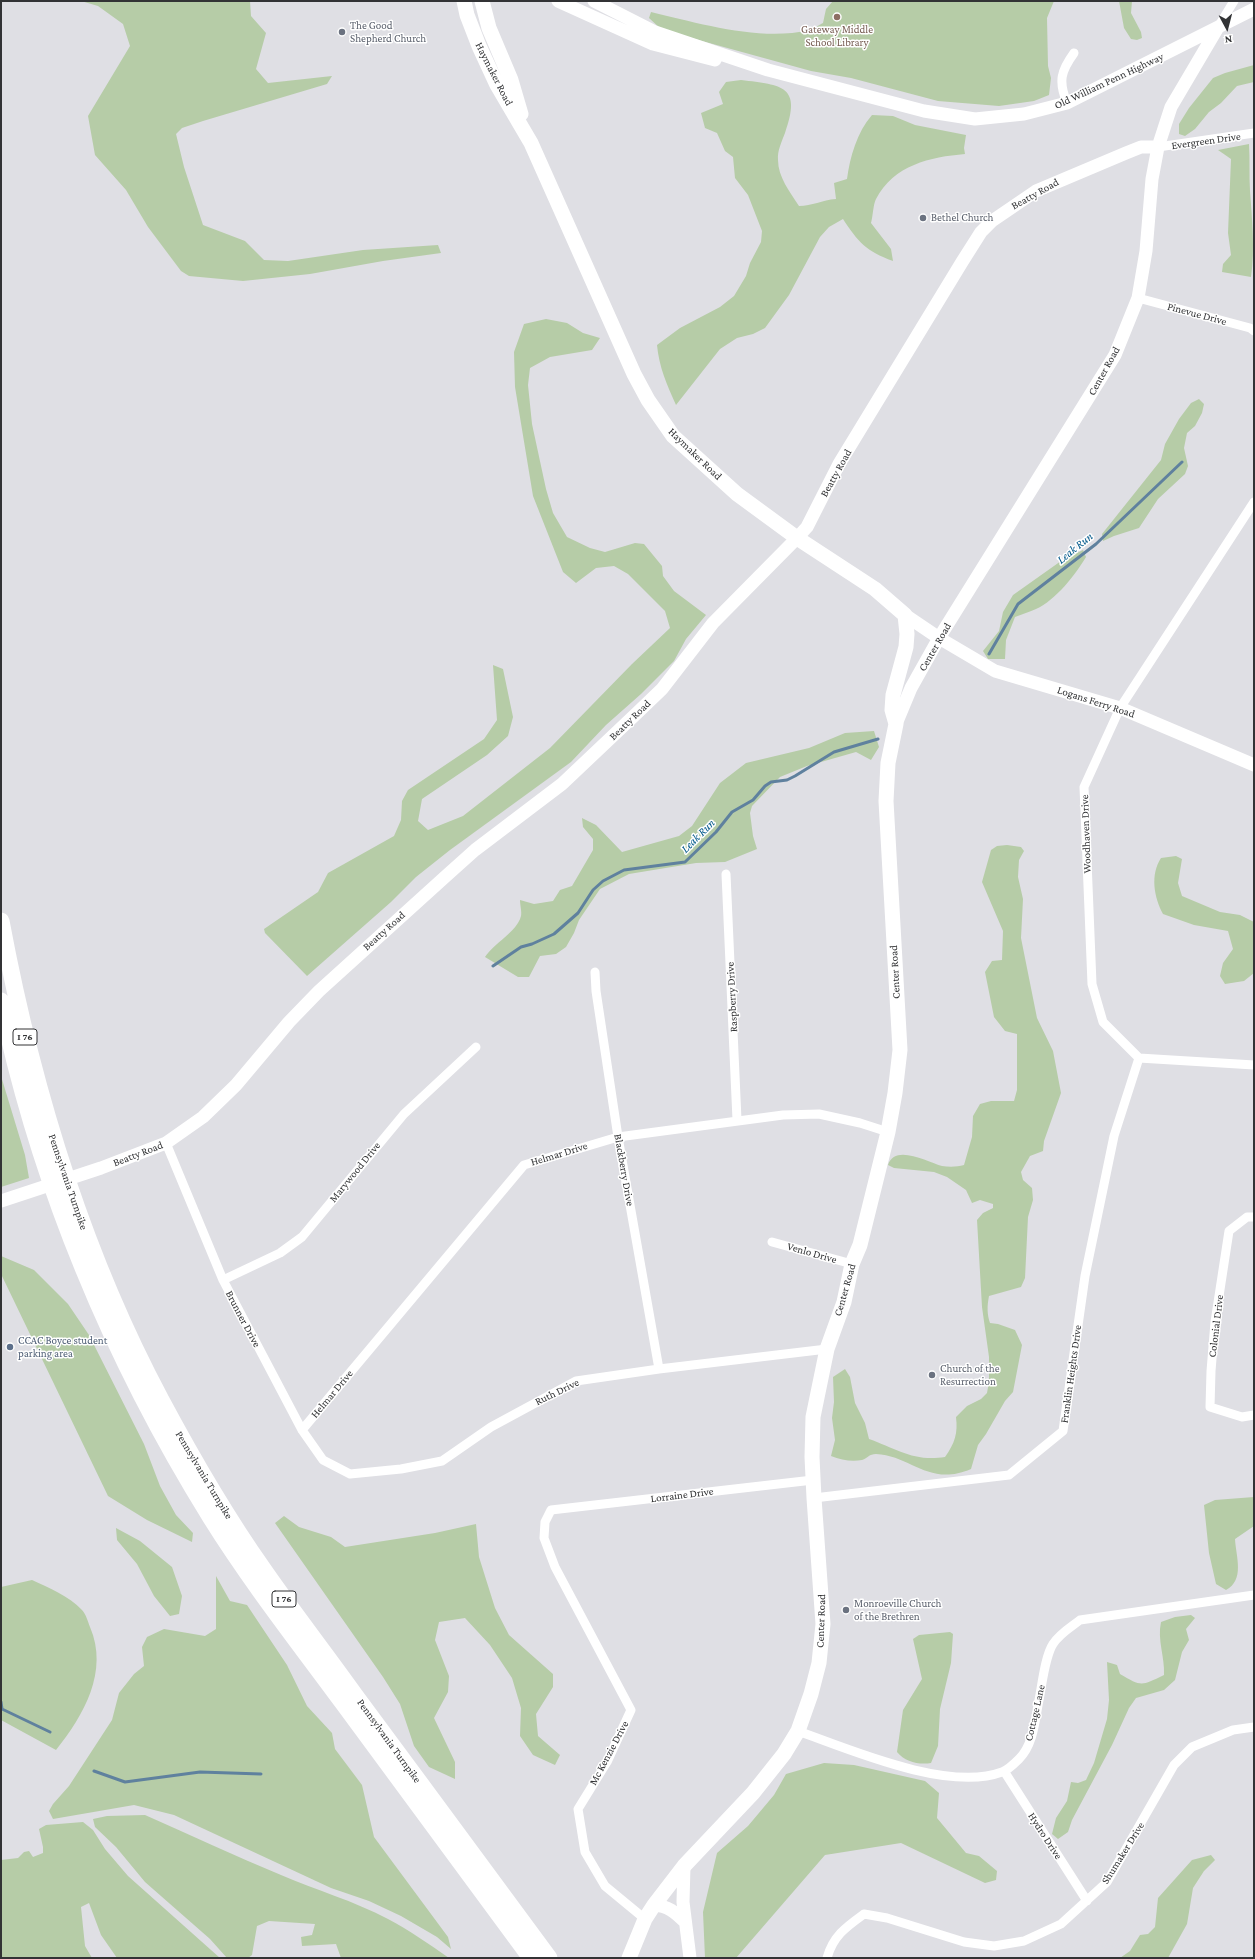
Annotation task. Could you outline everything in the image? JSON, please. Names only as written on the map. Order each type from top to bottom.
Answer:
[{"type":"highway","name":"Pennsylvania Turnpike","points":[[1,921],[50,1155]]},
{"type":"highway","name":"Pennsylvania Turnpike","points":[[1,1000],[25,1096],[50,1155],[118,1347],[166,1441],[211,1518],[255,1584],[531,1958]]},
{"type":"highway","name":"Pennsylvania Turnpike","points":[[69,1209],[160,1398],[205,1479],[233,1524],[283,1598],[549,1958]]},
{"type":"main road","name":"Haymaker Road","points":[[464,1],[467,15],[478,46],[497,85],[531,143],[634,374],[652,406],[673,436],[737,494],[797,538],[875,589],[905,615]]},
{"type":"main road","name":"Haymaker Road","points":[[484,4],[511,80],[531,143]]},
{"type":"main road","points":[[896,724],[892,710],[896,680],[906,647],[907,634],[905,615]]},
{"type":"main road","name":"Center Road","points":[[629,1958],[645,1919],[654,1905],[684,1866],[753,1793],[784,1754],[798,1731],[813,1688],[819,1663],[823,1624],[813,1480],[813,1417],[827,1349],[844,1302],[852,1264],[860,1245],[888,1132],[895,1093],[900,1050],[886,801],[888,763],[896,724]]},
{"type":"street","name":"Old William Penn Highway","points":[[558,1],[629,34],[673,51],[768,70]]},
{"type":"street","name":"Old William Penn Highway","points":[[594,1],[661,35],[768,70],[924,111],[975,119],[998,118],[1024,114],[1067,102],[1217,29],[1254,9]]},
{"type":"street","name":"Center Road","points":[[896,724],[911,688],[939,638],[1115,355],[1138,298],[1146,251],[1152,178],[1158,147],[1171,107],[1234,1]]},
{"type":"street","points":[[1067,102],[1062,91],[1061,79],[1064,66],[1074,53]]},
{"type":"street","name":"Evergreen Drive","points":[[1158,147],[1254,133]]},
{"type":"street","name":"Beatty Road","points":[[1,1201],[101,1168],[166,1143],[199,1121],[220,1102],[289,1022],[324,986],[475,850],[562,784],[638,714],[670,679],[713,623],[797,538],[807,526],[839,464],[981,232],[1011,206],[1058,181],[1141,147],[1158,147]]},
{"type":"street","name":"Pinevue Drive","points":[[1138,298],[1250,328],[1254,331]]},
{"type":"street","name":"Woodhaven Drive","points":[[1139,1058],[1103,1022],[1092,984],[1084,787],[1120,708],[1254,502]]},
{"type":"street","name":"Haymaker Road","points":[[905,615],[939,638]]},
{"type":"street","name":"Logans Ferry Road","points":[[939,638],[995,670],[1120,708],[1254,765]]},
{"type":"street","name":"Raspberry Drive","points":[[726,874],[737,1120]]},
{"type":"street","name":"Blackberry Drive","points":[[595,972],[596,991],[618,1136],[659,1369]]},
{"type":"street","name":"Marywood Drive","points":[[223,1280],[280,1254],[302,1237],[404,1114],[476,1047]]},
{"type":"street","points":[[1139,1058],[1254,1065]]},
{"type":"street","name":"Franklin Heights Drive","points":[[814,1498],[1009,1475],[1063,1431],[1085,1276],[1114,1136],[1139,1058]]},
{"type":"street","name":"Helmar Drive","points":[[302,1430],[524,1165],[618,1136],[783,1115],[819,1114],[860,1123],[888,1132]]},
{"type":"street","name":"Brunner Drive","points":[[166,1143],[223,1280],[302,1430],[323,1460],[350,1474]]},
{"type":"street","name":"Colonial Drive","points":[[1254,1217],[1247,1217],[1229,1231],[1215,1322],[1210,1407],[1242,1417],[1254,1416]]},
{"type":"street","name":"Venlo Drive","points":[[772,1242],[852,1264]]},
{"type":"street","name":"Ruth Drive","points":[[350,1474],[401,1469],[442,1461],[490,1427],[576,1381],[659,1369],[827,1349]]},
{"type":"street","name":"Lorraine Drive","points":[[551,1510],[813,1480]]},
{"type":"street","name":"Mc Kenzie Drive","points":[[551,1510],[545,1522],[544,1538],[555,1566],[631,1710],[607,1762],[578,1809],[585,1852],[604,1886],[645,1919]]},
{"type":"street","name":"Cottage Lane","points":[[798,1731],[912,1771],[966,1777],[987,1776],[1004,1772],[1020,1758],[1031,1741],[1052,1644],[1065,1630],[1080,1620],[1254,1595]]},
{"type":"street","name":"Shumaker Drive","points":[[827,1958],[831,1944],[846,1928],[864,1914],[887,1918],[964,1942],[994,1946],[1024,1941],[1061,1924],[1107,1882],[1174,1765],[1192,1747],[1233,1730],[1254,1727]]},
{"type":"street","name":"Hydro Drive","points":[[1004,1772],[1087,1901]]},
{"type":"street","points":[[684,1866],[683,1902],[690,1958]]},
{"type":"street","points":[[654,1905],[666,1906],[675,1912],[685,1922]]},
{"type":"green space","points":[[81,1],[250,1],[251,16],[266,33],[256,69],[268,83],[332,76],[327,84],[203,121],[182,128],[176,134],[184,167],[203,225],[245,241],[264,260],[288,261],[363,250],[438,245],[441,253],[383,261],[310,274],[243,281],[189,276],[181,271],[148,227],[126,190],[95,155],[88,116],[130,46],[123,24],[98,6]]},
{"type":"green space","points":[[833,1],[1054,1],[1047,18],[1048,66],[1051,78],[1049,95],[1034,101],[999,106],[938,101],[851,78],[811,71],[662,30],[649,18],[651,12],[730,30],[771,34],[790,33],[815,28],[823,23],[826,9]]},
{"type":"green space","points":[[1119,1],[1132,1],[1131,13],[1141,32],[1142,38],[1137,40],[1131,39],[1124,28]]},
{"type":"green space","points":[[1254,65],[1254,82],[1237,86],[1221,103],[1209,112],[1195,129],[1185,136],[1179,134],[1179,124],[1189,108],[1213,78]]},
{"type":"green space","points":[[741,80],[778,87],[785,91],[790,97],[790,117],[778,157],[782,178],[799,206],[836,199],[834,183],[847,179],[850,162],[858,137],[872,115],[893,116],[915,125],[966,135],[964,148],[965,154],[952,155],[914,165],[893,178],[884,187],[875,201],[871,223],[891,249],[893,261],[869,249],[858,240],[843,219],[829,227],[820,237],[789,295],[765,328],[753,334],[737,338],[720,349],[676,405],[662,368],[657,345],[680,328],[720,307],[734,296],[746,276],[750,263],[761,242],[762,231],[748,195],[735,178],[733,157],[725,151],[717,133],[705,128],[701,113],[723,104],[719,92],[726,82]]},
{"type":"green space","points":[[1249,144],[1253,245],[1251,277],[1222,272],[1223,264],[1231,255],[1228,233],[1231,159],[1218,150]]},
{"type":"green space","points":[[546,319],[567,323],[583,333],[600,338],[592,350],[550,357],[530,368],[528,385],[532,424],[546,489],[553,513],[567,537],[590,548],[605,552],[635,543],[644,544],[662,566],[663,576],[674,591],[706,615],[686,639],[674,661],[641,694],[606,725],[571,762],[450,850],[416,877],[391,902],[307,976],[265,933],[264,929],[318,892],[328,873],[394,836],[401,820],[402,801],[408,790],[484,739],[497,720],[493,665],[503,669],[513,717],[508,736],[487,755],[422,799],[418,821],[428,830],[463,816],[550,748],[632,664],[670,628],[665,611],[628,574],[614,566],[596,568],[576,583],[563,572],[533,496],[515,387],[514,352],[524,324]]},
{"type":"green space","points":[[1199,399],[1204,404],[1202,413],[1195,426],[1187,433],[1184,448],[1188,466],[1185,474],[1158,499],[1139,528],[1103,541],[1102,534],[1161,460],[1165,444],[1179,419],[1191,403]]},
{"type":"green space","points":[[1083,550],[1086,557],[1071,579],[1051,600],[1034,610],[1015,617],[1006,640],[1005,659],[988,659],[983,651],[999,631],[1003,612],[1013,595],[1061,561]]},
{"type":"green space","points":[[874,731],[879,747],[871,760],[856,752],[807,766],[780,777],[752,806],[750,813],[753,836],[757,849],[725,862],[696,863],[629,874],[600,889],[579,920],[566,947],[556,954],[540,956],[529,977],[518,977],[485,957],[519,922],[521,916],[520,900],[534,904],[553,901],[560,890],[572,886],[593,850],[593,839],[583,827],[582,818],[596,825],[622,852],[679,836],[692,826],[720,783],[746,763],[809,748],[845,733]]},
{"type":"green space","points":[[1007,845],[1021,847],[1024,851],[1019,860],[1018,877],[1023,899],[1021,938],[1037,1018],[1053,1051],[1061,1093],[1044,1141],[1043,1151],[1030,1156],[1021,1172],[1023,1180],[1032,1188],[1033,1200],[1028,1217],[1025,1278],[1021,1287],[989,1296],[988,1300],[990,1323],[1015,1330],[1022,1345],[1013,1392],[1005,1401],[978,1445],[971,1469],[956,1474],[944,1475],[932,1473],[889,1456],[876,1454],[858,1461],[839,1459],[831,1456],[835,1440],[832,1418],[834,1402],[833,1377],[845,1369],[850,1377],[855,1403],[865,1423],[869,1439],[906,1454],[924,1458],[945,1457],[955,1438],[957,1428],[956,1417],[967,1406],[981,1399],[987,1393],[989,1382],[989,1357],[982,1307],[977,1220],[983,1213],[993,1208],[993,1204],[980,1200],[972,1203],[966,1190],[947,1177],[934,1172],[894,1168],[888,1165],[892,1159],[898,1155],[905,1155],[913,1156],[942,1166],[953,1167],[964,1165],[972,1137],[973,1116],[980,1104],[991,1101],[1014,1101],[1017,1090],[1017,1034],[1005,1031],[994,1017],[985,972],[992,961],[1002,960],[1003,931],[982,882],[991,850],[997,846]]},
{"type":"green space","points":[[1176,856],[1182,859],[1178,883],[1182,896],[1220,912],[1240,915],[1254,922],[1254,973],[1244,981],[1225,984],[1220,976],[1223,963],[1233,949],[1228,931],[1194,925],[1163,914],[1157,900],[1154,886],[1155,872],[1161,858]]},
{"type":"green space","points":[[1,1076],[25,1155],[29,1178],[1,1187]]},
{"type":"green space","points":[[1,1256],[34,1270],[68,1304],[89,1335],[144,1444],[160,1486],[176,1515],[193,1533],[192,1542],[147,1520],[108,1496],[1,1274]]},
{"type":"green space","points":[[1254,1497],[1254,1526],[1235,1539],[1238,1560],[1236,1580],[1232,1586],[1226,1590],[1216,1584],[1209,1553],[1204,1505],[1215,1500]]},
{"type":"green space","points":[[284,1516],[299,1527],[331,1537],[345,1547],[435,1533],[476,1524],[479,1557],[495,1608],[509,1635],[553,1674],[553,1687],[536,1714],[538,1736],[560,1755],[555,1765],[533,1755],[520,1736],[521,1708],[512,1678],[490,1645],[465,1618],[439,1622],[435,1640],[449,1676],[448,1692],[434,1718],[455,1762],[455,1779],[429,1767],[414,1746],[400,1704],[383,1677],[275,1523]]},
{"type":"green space","points":[[116,1528],[140,1541],[172,1567],[182,1596],[179,1614],[170,1616],[154,1596],[137,1564],[117,1540]]},
{"type":"green space","points":[[216,1576],[230,1601],[247,1605],[287,1665],[307,1706],[332,1733],[335,1749],[362,1785],[374,1837],[448,1937],[451,1949],[437,1937],[401,1916],[369,1901],[331,1888],[174,1815],[134,1805],[53,1819],[49,1811],[53,1804],[69,1786],[112,1720],[119,1693],[134,1674],[144,1666],[142,1647],[147,1637],[164,1629],[205,1636],[216,1629]]},
{"type":"green space","points":[[32,1580],[65,1596],[82,1610],[87,1618],[95,1643],[97,1660],[91,1692],[76,1722],[56,1750],[1,1720],[1,1587]]},
{"type":"green space","points":[[1191,1615],[1195,1618],[1186,1629],[1189,1640],[1182,1652],[1175,1680],[1164,1690],[1136,1698],[1129,1708],[1112,1745],[1072,1820],[1068,1832],[1058,1839],[1052,1834],[1056,1818],[1067,1801],[1071,1782],[1078,1783],[1086,1780],[1094,1763],[1107,1719],[1109,1700],[1107,1662],[1117,1665],[1120,1674],[1142,1684],[1164,1675],[1160,1642],[1161,1622],[1175,1617]]},
{"type":"green space","points":[[950,1632],[953,1634],[951,1663],[940,1709],[938,1746],[931,1763],[922,1764],[912,1762],[897,1752],[903,1710],[922,1679],[913,1639],[919,1635]]},
{"type":"green space","points":[[824,1763],[854,1765],[925,1781],[939,1793],[937,1818],[966,1853],[979,1856],[997,1871],[996,1880],[985,1883],[901,1843],[825,1855],[736,1958],[705,1958],[703,1912],[717,1853],[748,1826],[774,1795],[786,1774]]},
{"type":"green space","points":[[145,1815],[264,1868],[375,1913],[411,1932],[449,1958],[341,1958],[336,1944],[302,1946],[301,1937],[312,1935],[315,1924],[269,1921],[257,1926],[252,1955],[248,1958],[227,1958],[210,1939],[145,1882],[116,1847],[95,1827],[93,1819],[107,1816]]},
{"type":"green space","points":[[83,1822],[93,1830],[105,1849],[128,1876],[220,1958],[117,1958],[101,1935],[89,1903],[81,1907],[85,1946],[92,1958],[1,1958],[1,1860],[18,1858],[24,1852],[29,1851],[33,1857],[43,1853],[39,1829],[46,1825]]},
{"type":"green space","points":[[1211,1855],[1215,1860],[1204,1871],[1193,1888],[1187,1924],[1168,1958],[1120,1958],[1130,1951],[1140,1935],[1148,1934],[1155,1927],[1158,1898],[1192,1860]]},
{"type":"waterway","name":"Leak Run","points":[[989,654],[1018,604],[1096,544],[1182,462]]},
{"type":"waterway","name":"Leak Run","points":[[493,966],[521,947],[532,944],[554,934],[578,913],[593,890],[603,881],[624,870],[685,862],[716,832],[732,812],[753,800],[765,786],[771,782],[787,780],[834,752],[878,739]]},
{"type":"waterway","points":[[1,1702],[2,1709],[50,1732]]},
{"type":"waterway","points":[[94,1771],[125,1782],[200,1772],[261,1774]]},
{"type":"place","name":"Gateway Middle School Library","points":[[837,17]]},
{"type":"place","name":"The Good Shepherd Church","points":[[342,32]]},
{"type":"place","name":"Bethel Church","points":[[923,218]]},
{"type":"place","name":"CCAC Boyce student parking area","points":[[10,1347]]},
{"type":"place","name":"Church of the Resurrection","points":[[932,1375]]},
{"type":"place","name":"Monroeville Church of the Brethren","points":[[846,1610]]}]
